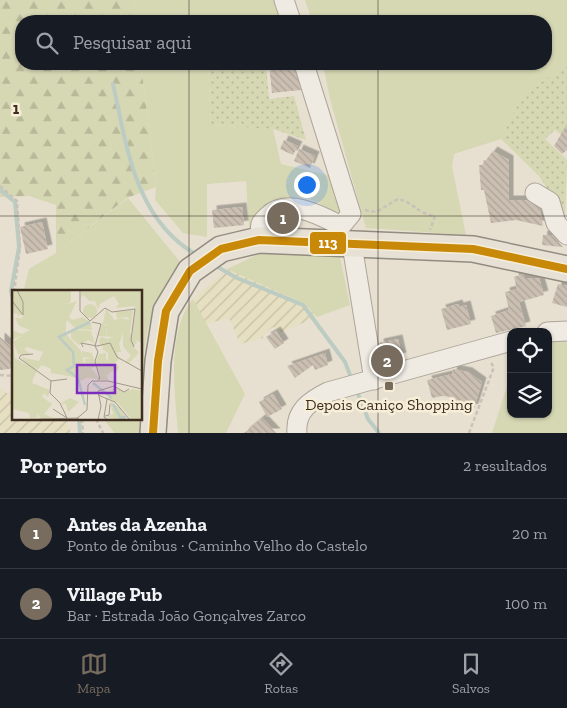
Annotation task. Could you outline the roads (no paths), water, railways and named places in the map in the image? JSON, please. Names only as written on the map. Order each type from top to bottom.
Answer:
[{"type":"main road","points":[[153,433],[158,361],[166,311],[190,271],[221,250],[259,240],[473,249],[566,267]]},
{"type":"street","points":[[284,0],[289,15]]},
{"type":"street","points":[[259,240],[261,223],[271,213],[283,208],[299,209],[322,216],[340,226],[351,214],[306,70]]},
{"type":"street","points":[[535,193],[550,202],[556,223],[567,235]]},
{"type":"street","points":[[352,245],[374,380]]},
{"type":"street","points":[[552,332],[567,331]]},
{"type":"street","points":[[297,433],[298,417],[310,401],[328,392],[507,342]]},
{"type":"waterway","points":[[113,84],[129,157],[147,202],[160,222],[176,240],[197,255]]},
{"type":"waterway","points":[[0,190],[15,202],[19,247],[11,291],[12,295]]},
{"type":"waterway","points":[[214,265],[237,278],[303,305],[345,362],[352,380]]},
{"type":"waterway","points":[[356,389],[368,419],[379,433]]},
{"type":"waterway","points":[[79,420],[80,433]]},
{"type":"place","name":"Antes da Azenha","points":[[283,218]]},
{"type":"place","name":"Village Pub","points":[[387,361]]},
{"type":"place","name":"Depois Caniço Shopping","points":[[389,386]]}]
